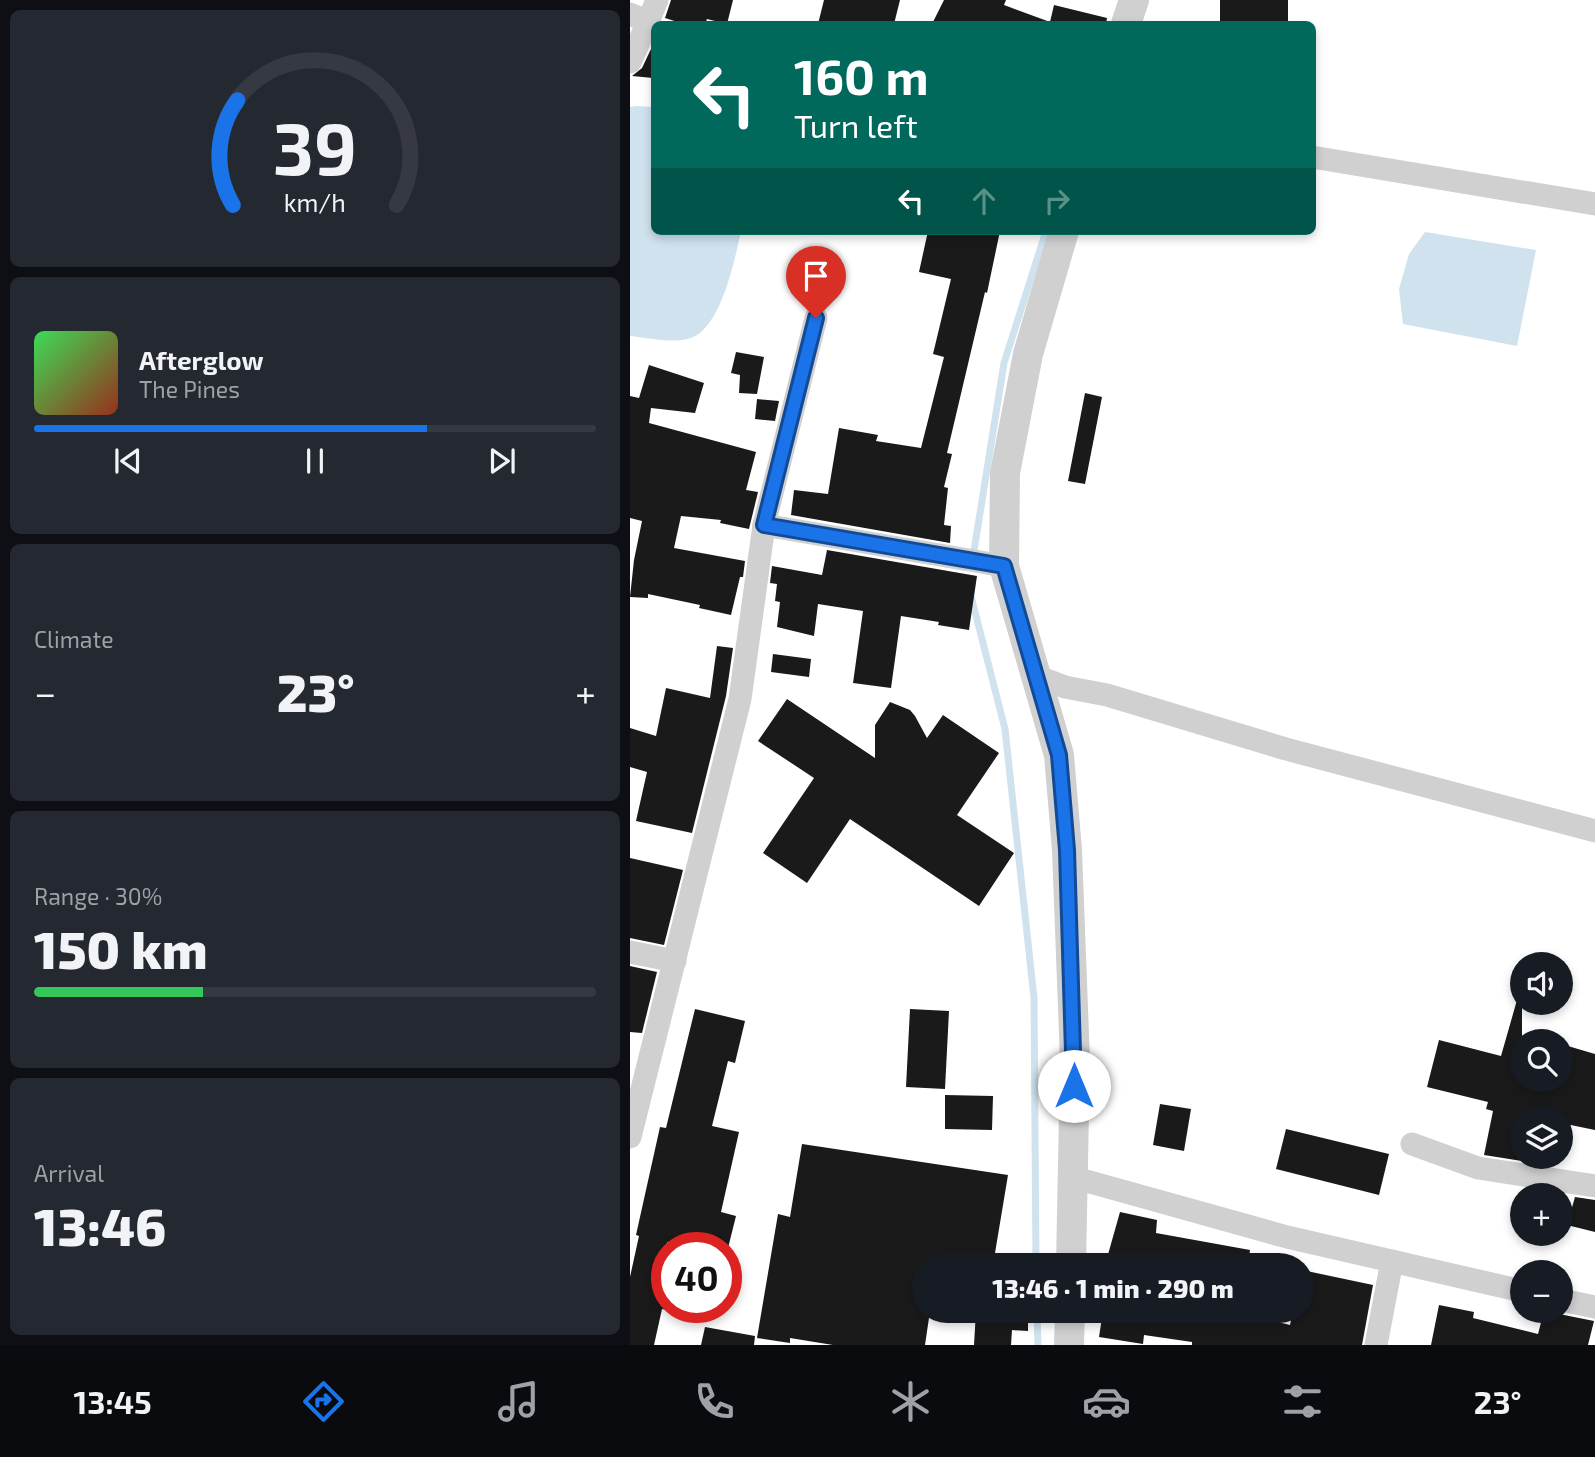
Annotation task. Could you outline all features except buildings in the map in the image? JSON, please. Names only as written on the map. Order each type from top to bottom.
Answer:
[{"type":"street","points":[[630,62],[639,18],[657,0]]},
{"type":"street","points":[[1127,21],[1134,0]]},
{"type":"street","points":[[1316,158],[1595,204]]},
{"type":"street","points":[[1063,235],[1028,354],[1005,473],[1004,566],[1059,755],[1067,850],[1075,1061],[1071,1253]]},
{"type":"street","points":[[630,1137],[740,699],[764,525],[816,318]]},
{"type":"street","points":[[764,525],[1004,566]]},
{"type":"street","points":[[1036,677],[1065,687],[1107,695],[1286,749],[1595,831]]},
{"type":"street","points":[[630,953],[675,961]]},
{"type":"street","points":[[1412,1144],[1478,1168],[1595,1186]]},
{"type":"street","points":[[1072,1177],[1287,1237],[1510,1288]]},
{"type":"street","points":[[1376,1345],[1392,1261]]},
{"type":"street","points":[[1573,1302],[1595,1307]]},
{"type":"street","points":[[1069,1345],[1070,1323]]},
{"type":"water","points":[[630,107],[651,107],[651,235],[740,235],[725,291],[711,321],[702,332],[684,340],[630,336]]},
{"type":"water","points":[[1425,232],[1536,250],[1517,346],[1403,324],[1399,289],[1409,254]]},
{"type":"waterway","points":[[973,557],[1004,363],[1045,235]]},
{"type":"waterway","points":[[971,596],[1005,729],[1034,998],[1036,1253]]},
{"type":"waterway","points":[[1037,1323],[1038,1345]]},
{"type":"route","points":[[816,318],[764,525],[1004,566],[1059,755],[1067,850],[1074,1086]]}]
